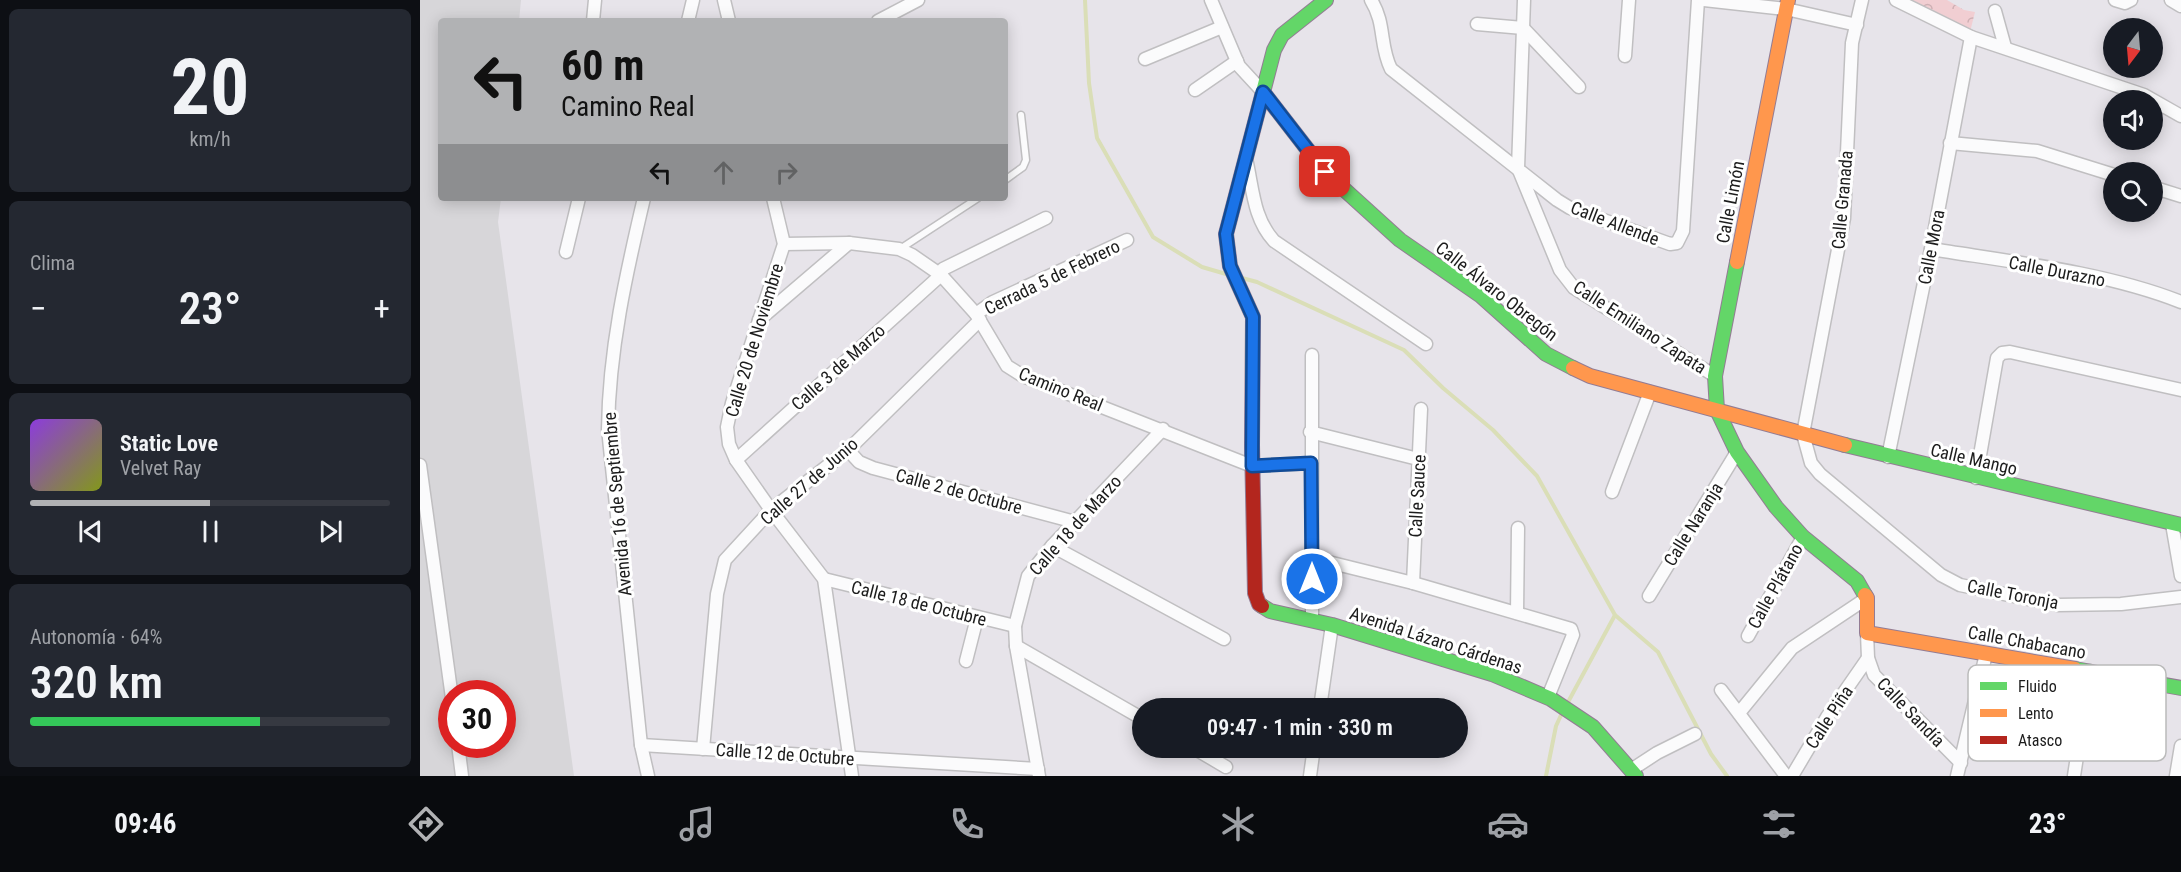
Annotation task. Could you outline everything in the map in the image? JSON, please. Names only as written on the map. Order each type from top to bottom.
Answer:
[{"type":"street","points":[[593,18],[595,0]]},
{"type":"street","points":[[689,18],[693,0]]},
{"type":"street","points":[[724,0],[728,18]]},
{"type":"street","points":[[884,18],[918,0]]},
{"type":"street","name":"Calle Álvaro Obregón","points":[[1211,0],[1239,66],[1263,92],[1325,172],[1400,240],[1481,296],[1546,354],[1590,376],[1717,410]]},
{"type":"street","name":"Avenida Lázaro Cárdenas","points":[[1326,0],[1282,35],[1277,42],[1226,234],[1230,266],[1253,317],[1252,466],[1255,593],[1259,604],[1270,611],[1332,625],[1492,675],[1549,698],[1593,727],[1633,773]]},
{"type":"street","name":"Calle Allende","points":[[1371,0],[1382,24],[1384,56],[1391,69],[1557,201],[1570,208],[1663,242],[1677,243],[1683,231],[1698,0]]},
{"type":"street","name":"Calle Emiliano Zapata","points":[[1524,0],[1518,168],[1560,270],[1574,288],[1715,376]]},
{"type":"street","points":[[1625,56],[1629,0]]},
{"type":"street","points":[[1704,0],[1787,5],[1857,25]]},
{"type":"street","name":"Calle Granada","points":[[1803,434],[1844,218],[1852,43],[1862,0]]},
{"type":"street","points":[[1896,0],[1971,37],[2144,95],[2181,116]]},
{"type":"street","points":[[2115,0],[2125,3],[2131,0]]},
{"type":"street","points":[[2171,0],[2181,6]]},
{"type":"street","name":"Calle Limón","points":[[1717,410],[1715,376],[1787,5]]},
{"type":"street","points":[[1995,11],[2005,47]]},
{"type":"street","points":[[1478,24],[1523,28],[1579,87]]},
{"type":"street","points":[[1145,59],[1222,27]]},
{"type":"street","name":"Calle Mora","points":[[1888,457],[1931,249],[1971,37]]},
{"type":"street","points":[[1195,90],[1237,61]]},
{"type":"street","points":[[1950,143],[2037,151],[2103,172]]},
{"type":"street","points":[[1246,162],[1258,217],[1264,230],[1274,241],[1426,344]]},
{"type":"street","points":[[2163,190],[2181,196]]},
{"type":"street","points":[[566,252],[579,201]]},
{"type":"street","name":"Avenida 16 de Septiembre","points":[[643,201],[616,328],[608,384],[608,429],[641,745],[648,776]]},
{"type":"street","name":"Calle 20 de Noviembre","points":[[774,201],[784,244],[732,403],[727,427],[729,444],[736,460],[771,510],[824,579],[852,776]]},
{"type":"street","name":"Calle 3 de Marzo","points":[[736,460],[941,275],[944,269],[1046,218]]},
{"type":"street","name":"Cerrada 5 de Febrero","points":[[978,317],[993,302],[1127,240]]},
{"type":"street","points":[[758,321],[849,243]]},
{"type":"street","name":"Camino Real","points":[[784,244],[849,243],[899,249],[941,275],[978,317],[999,356],[1008,366],[1023,376],[1163,429],[1252,466],[1311,463]]},
{"type":"street","name":"Calle Durazno","points":[[1931,249],[2044,267],[2152,291],[2181,302]]},
{"type":"street","name":"Calle 27 de Junio","points":[[703,749],[717,594],[726,560],[771,510],[848,450],[978,317]]},
{"type":"street","points":[[1976,478],[1993,376],[1997,358],[2002,353],[2010,352],[2181,390]]},
{"type":"street","points":[[1312,355],[1310,432],[1312,620]]},
{"type":"street","points":[[1612,492],[1650,392]]},
{"type":"street","name":"Calle Sauce","points":[[1413,583],[1421,409]]},
{"type":"street","points":[[1717,410],[1737,452],[1776,507],[1803,537],[1857,581],[1867,598],[1868,658]]},
{"type":"street","name":"Calle Mango","points":[[1717,410],[1888,457],[2176,525],[2181,576]]},
{"type":"street","name":"Calle 18 de Marzo","points":[[1038,772],[1016,646],[1015,626],[1028,576],[1052,546],[1163,429]]},
{"type":"street","points":[[1310,432],[1418,459]]},
{"type":"street","name":"Calle Toronja","points":[[1803,434],[1811,463],[1820,474],[1941,575],[1960,585],[2058,605],[2121,604],[2181,597]]},
{"type":"street","name":"Calle 2 de Octubre","points":[[848,450],[859,462],[873,468],[1075,522]]},
{"type":"street","name":"Calle Naranja","points":[[1649,596],[1737,452]]},
{"type":"street","points":[[420,465],[450,680]]},
{"type":"street","points":[[1517,613],[1518,528]]},
{"type":"street","name":"Calle Plátano","points":[[1748,636],[1803,537]]},
{"type":"street","points":[[1052,546],[1224,639]]},
{"type":"street","points":[[1311,558],[1413,583],[1573,631],[1549,698]]},
{"type":"street","name":"Calle 18 de Octubre","points":[[824,579],[1015,626]]},
{"type":"street","points":[[1738,713],[1792,648],[1867,598]]},
{"type":"street","points":[[966,661],[977,618]]},
{"type":"street","points":[[1321,698],[1332,625]]},
{"type":"street","name":"Calle Chabacano","points":[[1867,633],[2053,665]]},
{"type":"street","points":[[1016,646],[1132,713]]},
{"type":"street","points":[[1983,665],[1986,654]]},
{"type":"street","name":"Calle Sandía","points":[[1868,658],[1874,675],[1961,763]]},
{"type":"street","name":"Calle Piña","points":[[1791,776],[1827,717],[1868,658]]},
{"type":"street","name":"Calle Chabacano","points":[[2166,685],[2181,688]]},
{"type":"street","points":[[1721,690],[1786,776]]},
{"type":"street","points":[[1957,776],[1968,732]]},
{"type":"street","points":[[1633,773],[1658,753],[1695,734]]},
{"type":"street","name":"Calle 12 de Octubre","points":[[641,745],[1038,772]]},
{"type":"street","points":[[2176,776],[2181,746]]},
{"type":"street","points":[[460,758],[462,776]]},
{"type":"street","points":[[1211,758],[1226,767]]},
{"type":"street","points":[[1310,776],[1312,758]]},
{"type":"street","points":[[2074,776],[2076,761]]},
{"type":"lane","points":[[1008,178],[1023,168],[1026,160],[1021,114]]},
{"type":"lane","points":[[899,249],[973,201]]},
{"type":"shaded area","points":[[420,0],[521,0],[519,18],[438,18],[438,201],[501,201],[498,222],[574,776],[420,776]]},
{"type":"green space","points":[[1901,0],[1947,0],[1964,10],[1975,12],[1970,32]]},
{"type":"waterway","points":[[1085,0],[1089,83],[1097,138],[1153,237],[1202,267],[1226,274]]},
{"type":"waterway","points":[[1242,278],[1257,282],[1404,350],[1443,388],[1493,430],[1537,476],[1615,615],[1658,652],[1711,754],[1727,776]]},
{"type":"waterway","points":[[1567,704],[1615,615]]},
{"type":"waterway","points":[[1546,776],[1556,726],[1562,713]]},
{"type":"traffic: fast","points":[[1252,445],[1253,317],[1230,266],[1226,234],[1274,50],[1282,35],[1326,0]]},
{"type":"traffic: fast","points":[[1263,92],[1325,172],[1400,240],[1481,296],[1546,354],[1573,368]]},
{"type":"traffic: fast","points":[[1737,262],[1715,376],[1717,410],[1737,452],[1776,507],[1803,537],[1857,581],[1865,595]]},
{"type":"traffic: fast","points":[[1845,445],[2181,525]]},
{"type":"traffic: fast","points":[[1262,606],[1270,611],[1332,625],[1492,674],[1551,699],[1593,727],[1636,776]]},
{"type":"traffic: fast","points":[[2166,685],[2181,688]]},
{"type":"traffic: slow","points":[[1737,262],[1788,0]]},
{"type":"traffic: slow","points":[[1573,368],[1590,376],[1845,445]]},
{"type":"traffic: slow","points":[[1865,595],[1867,598],[1867,633],[2052,665]]},
{"type":"traffic: jam","points":[[1252,445],[1255,593],[1262,606]]},
{"type":"route","points":[[1312,579],[1311,463],[1252,466],[1253,317],[1230,266],[1226,244],[1226,234],[1263,92],[1325,172]]}]
